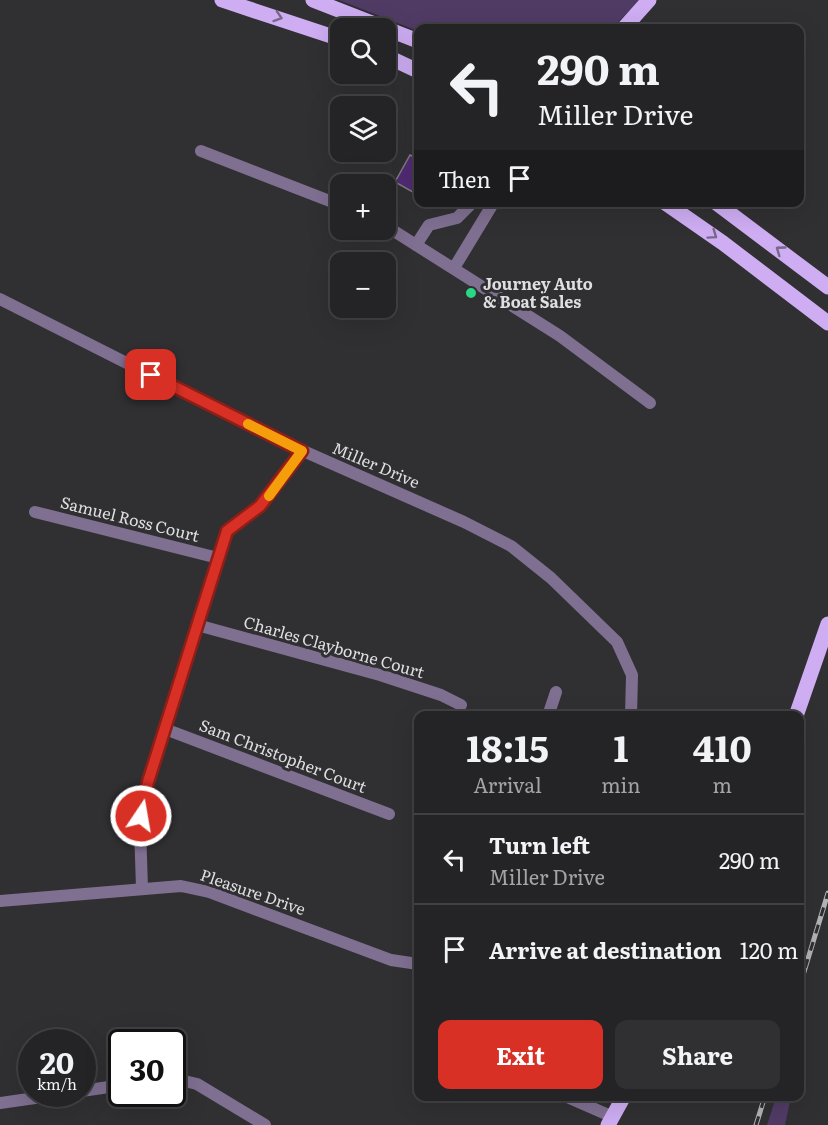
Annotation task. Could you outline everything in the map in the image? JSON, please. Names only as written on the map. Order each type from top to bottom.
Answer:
[{"type":"main road","points":[[222,0],[330,36]]},
{"type":"main road","points":[[313,0],[414,39]]},
{"type":"main road","points":[[628,24],[649,0]]},
{"type":"main road","points":[[396,61],[414,69]]},
{"type":"main road","points":[[671,207],[723,243],[828,323]]},
{"type":"main road","points":[[722,207],[827,286]]},
{"type":"main road","points":[[798,711],[828,624]]},
{"type":"main road","points":[[610,1121],[621,1101]]},
{"type":"street","points":[[201,152],[330,201]]},
{"type":"street","points":[[416,245],[429,225],[457,218],[468,207]]},
{"type":"street","points":[[454,268],[491,207]]},
{"type":"street","points":[[396,232],[560,336],[650,403]]},
{"type":"street","name":"Miller Drive","points":[[2,303],[302,451],[479,528],[525,557],[617,642],[632,675],[631,711]]},
{"type":"street","points":[[142,888],[141,816],[165,729],[227,531],[260,506],[302,451]]},
{"type":"street","name":"Samuel Ross Court","points":[[35,512],[218,558]]},
{"type":"street","name":"Charles Clayborne Court","points":[[197,626],[380,675],[441,694],[460,705]]},
{"type":"street","points":[[550,711],[556,692]]},
{"type":"street","name":"Sam Christopher Court","points":[[165,729],[390,814]]},
{"type":"street","name":"Pleasure Drive","points":[[0,901],[166,885],[195,888],[391,960],[414,963]]},
{"type":"street","points":[[186,1081],[197,1084],[266,1125]]},
{"type":"street","points":[[0,1103],[18,1100]]},
{"type":"street","points":[[574,1101],[610,1121]]},
{"type":"shaded area","points":[[339,0],[640,0],[616,24],[414,24],[414,29],[396,22],[396,18],[385,18]]},
{"type":"shaded area","points":[[775,1101],[790,1101],[785,1125],[767,1125]]},
{"type":"building","points":[[410,155],[414,157],[414,193],[396,183]]},
{"type":"railway","points":[[804,972],[828,893]]},
{"type":"railway","points":[[756,1125],[763,1101]]},
{"type":"slow traffic","points":[[248,424],[302,451],[269,496]]},
{"type":"place","name":"Journey Auto & Boat Sales","points":[[471,293]]},
{"type":"route","points":[[141,816],[148,782],[227,531],[260,506],[302,451],[151,375]]}]
